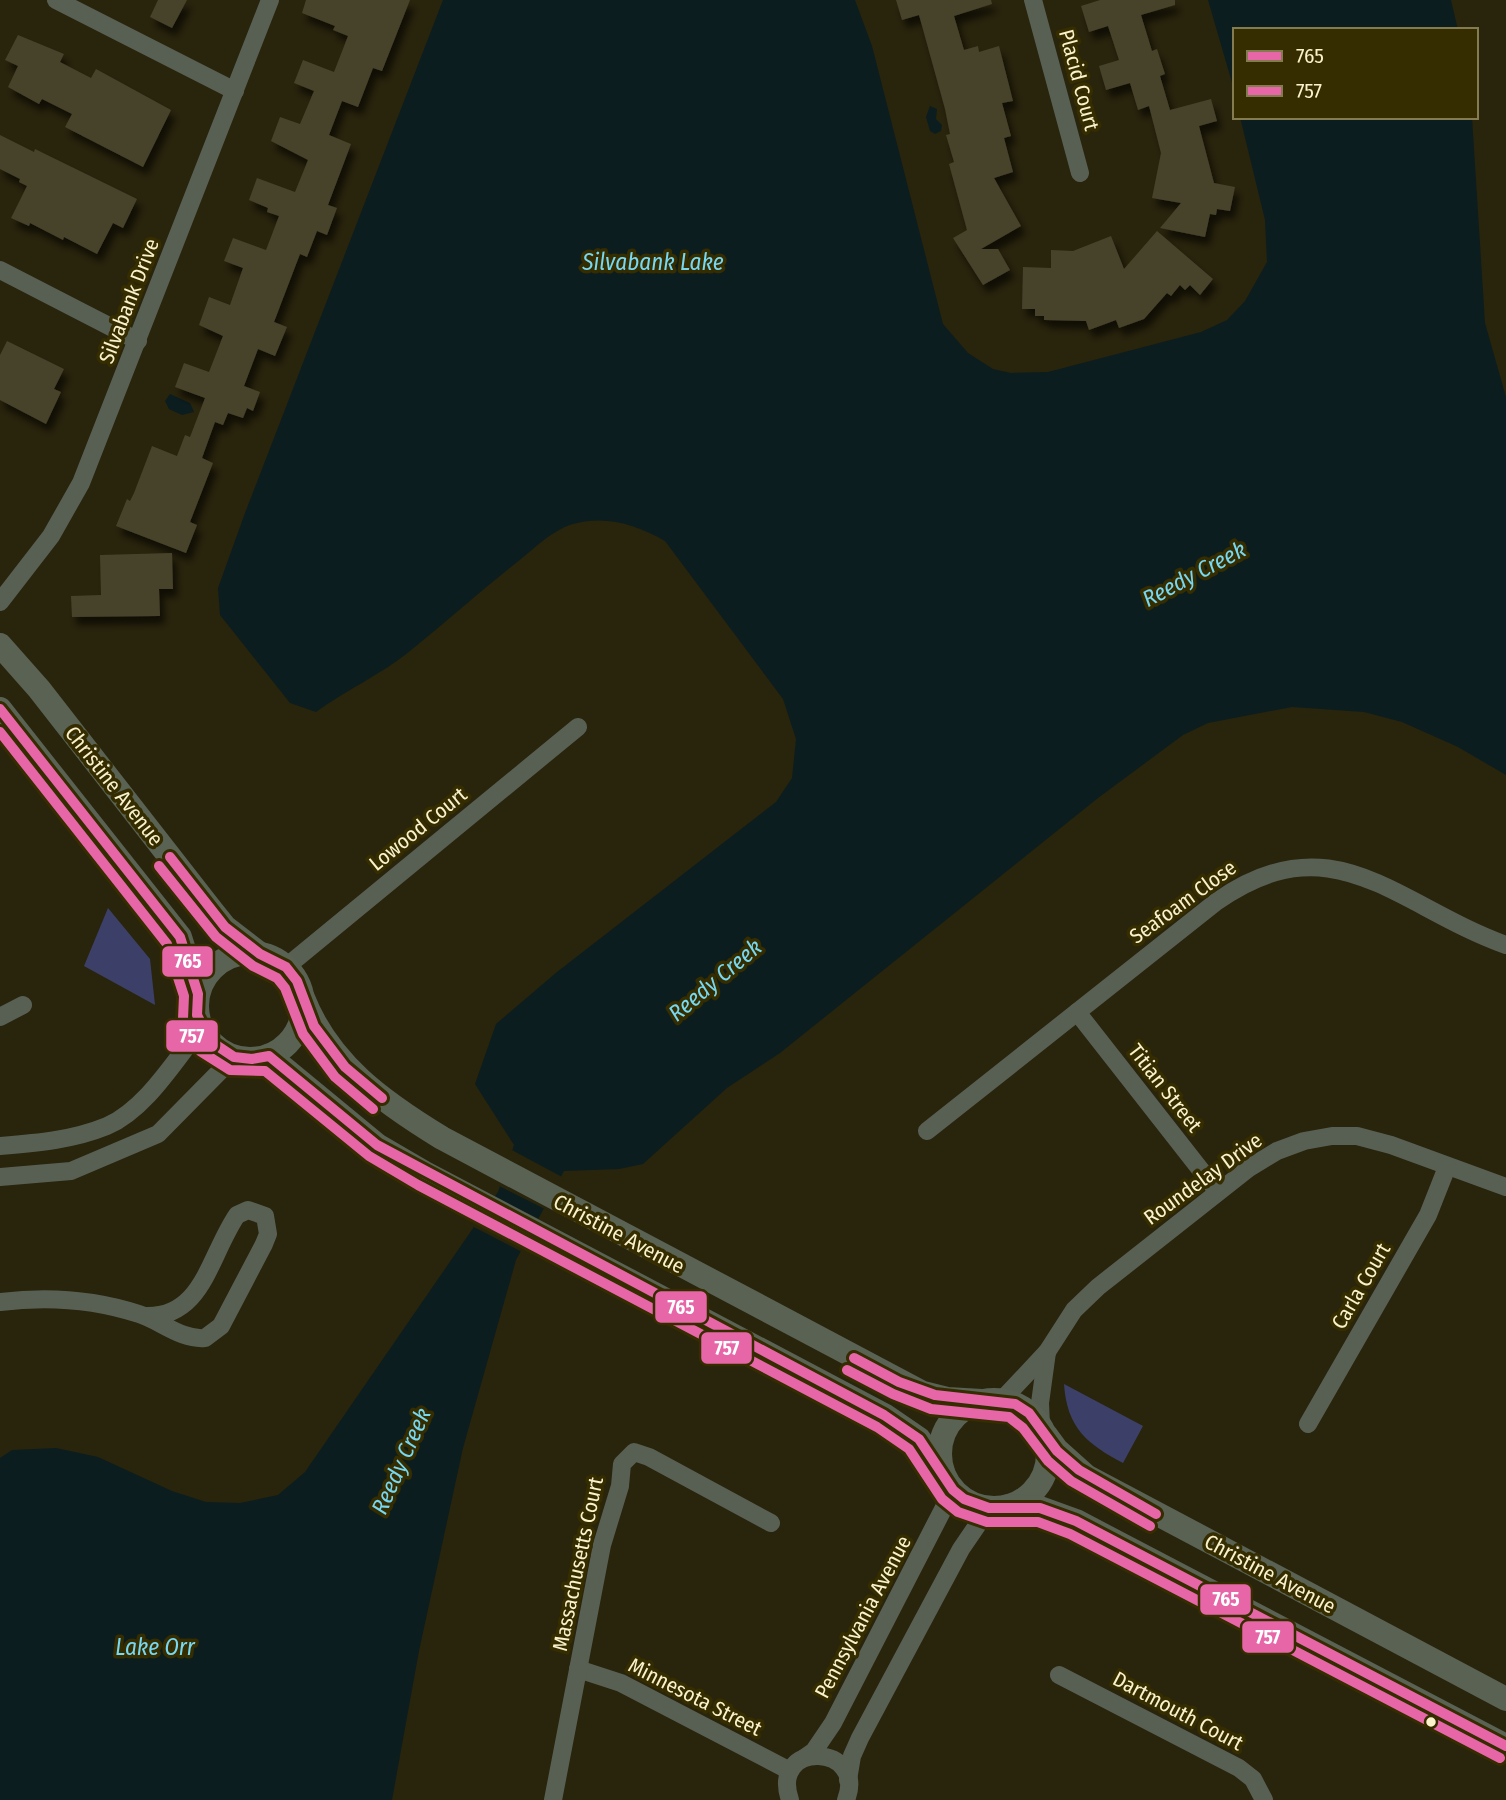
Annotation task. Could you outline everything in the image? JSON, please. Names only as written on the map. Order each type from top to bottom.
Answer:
[{"type":"main road","name":"Christine Avenue","points":[[0,645],[39,689],[225,927],[260,954]]},
{"type":"main road","name":"Christine Avenue","points":[[0,709],[180,937],[198,994]]},
{"type":"main road","points":[[242,954],[260,954],[286,967],[297,981],[303,998],[303,1016],[296,1033],[285,1047],[270,1056],[252,1059],[234,1057],[215,1046],[201,1028],[197,1015],[198,994],[210,971],[224,959],[242,954]]},
{"type":"main road","name":"Christine Avenue","points":[[303,998],[314,1026],[345,1068],[398,1111],[490,1166],[923,1392],[947,1399],[992,1400]]},
{"type":"main road","name":"Christine Avenue","points":[[270,1056],[377,1145],[474,1200],[884,1415],[919,1439],[948,1481]]},
{"type":"main road","points":[[992,1400],[1017,1404],[1043,1430],[1048,1461],[1038,1486],[1025,1498],[999,1507],[964,1499],[948,1481],[939,1455],[942,1436],[951,1420],[965,1407],[992,1400]]},
{"type":"main road","name":"Christine Avenue","points":[[1043,1430],[1057,1450],[1098,1482],[1506,1699]]},
{"type":"main road","name":"Christine Avenue","points":[[999,1507],[1041,1508],[1076,1521],[1506,1746]]},
{"type":"street","points":[[56,0],[234,91]]},
{"type":"street","name":"Silvabank Drive","points":[[0,602],[51,536],[81,483],[270,0]]},
{"type":"street","name":"Placid Court","points":[[1033,0],[1080,173]]},
{"type":"street","points":[[0,270],[138,341]]},
{"type":"street","name":"Lowood Court","points":[[286,967],[579,727]]},
{"type":"street","name":"Seafoam Close","points":[[927,1131],[1241,884],[1280,870],[1322,866],[1361,874],[1453,924],[1506,945]]},
{"type":"street","points":[[0,1017],[23,1005]]},
{"type":"street","name":"Titian Street","points":[[1077,1012],[1218,1192]]},
{"type":"street","points":[[0,1146],[67,1139],[109,1125],[142,1100],[201,1028]]},
{"type":"street","points":[[0,1177],[71,1171],[158,1134],[234,1057]]},
{"type":"street","name":"Roundelay Drive","points":[[992,1400],[1047,1352],[1074,1310],[1098,1286],[1218,1192],[1277,1151],[1304,1141],[1332,1136],[1357,1136],[1391,1145],[1506,1187]]},
{"type":"street","name":"Carla Court","points":[[1308,1424],[1428,1215],[1447,1167]]},
{"type":"street","points":[[0,1303],[28,1298],[83,1300],[148,1318],[197,1339],[214,1334],[221,1326],[264,1244],[268,1234],[265,1216],[248,1210],[237,1215],[188,1303],[162,1317],[148,1318]]},
{"type":"street","name":"Roundelay Drive","points":[[1043,1430],[1040,1402],[1047,1352]]},
{"type":"street","name":"Massachusetts Court","points":[[553,1800],[597,1567],[620,1486],[622,1464],[634,1452],[771,1522]]},
{"type":"street","name":"Pennsylvania Avenue","points":[[790,1772],[814,1751],[833,1723],[948,1481]]},
{"type":"street","points":[[845,1800],[852,1756],[860,1738],[961,1549],[999,1507]]},
{"type":"street","name":"Minnesota Street","points":[[578,1669],[621,1683],[790,1772]]},
{"type":"street","name":"Dartmouth Court","points":[[1059,1675],[1239,1768],[1254,1779],[1264,1800]]},
{"type":"street","points":[[804,1758],[813,1755],[831,1758],[839,1763],[848,1780]]},
{"type":"street","points":[[790,1772],[787,1791],[790,1800]]},
{"type":"shaded area","points":[[108,908],[150,959],[155,1005],[84,966]]},
{"type":"shaded area","points":[[1064,1384],[1143,1426],[1123,1463],[1099,1449],[1081,1433],[1069,1412]]},
{"type":"water","name":"Silvabank Lake","points":[[443,0],[855,0],[872,46],[943,324],[968,353],[993,369],[1011,373],[1048,372],[1201,332],[1227,320],[1245,301],[1267,262],[1265,220],[1240,119],[1472,119],[1485,323],[1506,397],[1506,775],[1458,747],[1402,722],[1364,712],[1292,707],[1208,723],[1183,735],[1098,798],[780,1053],[727,1088],[643,1164],[619,1169],[564,1171],[516,1260],[463,1448],[419,1651],[392,1800],[0,1800],[0,1458],[12,1450],[56,1448],[98,1457],[172,1491],[206,1502],[240,1503],[278,1495],[305,1472],[498,1192],[514,1145],[475,1084],[496,1024],[557,972],[776,802],[792,778],[796,739],[783,699],[665,541],[643,530],[609,521],[586,521],[558,531],[536,546],[399,659],[316,712],[290,703],[220,615],[218,588]]},
{"type":"water","points":[[1208,0],[1451,0],[1458,28],[1233,28],[1233,86]]},
{"type":"water","points":[[930,106],[937,109],[936,119],[942,125],[941,131],[935,134],[930,131],[926,117]]},
{"type":"water","points":[[170,394],[190,403],[194,412],[182,415],[169,409],[165,401]]},
{"type":"pier","points":[[510,1149],[564,1178],[547,1210],[497,1185]]},
{"type":"pier","points":[[491,1195],[541,1220],[524,1253],[470,1225]]},
{"type":"building","points":[[158,0],[187,0],[172,28],[150,17]]},
{"type":"building","points":[[306,0],[410,0],[382,71],[373,68],[358,107],[342,101],[329,135],[351,144],[328,205],[337,208],[327,235],[317,231],[307,257],[300,254],[274,322],[287,327],[275,356],[258,349],[244,386],[260,392],[253,411],[247,408],[243,418],[228,413],[223,425],[215,422],[202,458],[213,463],[190,522],[197,525],[186,553],[116,526],[127,499],[130,501],[134,493],[152,446],[177,456],[185,435],[190,437],[205,398],[175,387],[184,363],[209,372],[223,336],[199,325],[209,297],[230,305],[243,268],[224,261],[233,238],[266,250],[279,216],[267,212],[268,208],[249,200],[257,178],[295,192],[308,160],[271,141],[280,117],[300,124],[314,91],[294,83],[303,60],[334,72],[348,36],[333,30],[335,26],[302,13]]},
{"type":"building","points":[[896,0],[991,0],[992,4],[954,16],[964,50],[978,46],[979,52],[999,46],[1013,101],[1002,103],[1011,136],[1004,138],[1013,172],[994,178],[1021,226],[981,249],[998,249],[1010,270],[983,285],[953,238],[967,230],[949,164],[954,162],[946,135],[950,134],[945,109],[919,15],[902,20]]},
{"type":"building","points":[[1100,0],[1175,0],[1175,5],[1141,15],[1152,51],[1157,49],[1165,74],[1160,76],[1170,110],[1211,99],[1217,121],[1199,126],[1214,183],[1235,187],[1230,211],[1217,209],[1216,215],[1210,214],[1205,237],[1160,228],[1181,203],[1152,198],[1161,153],[1149,106],[1138,110],[1130,83],[1106,90],[1099,66],[1119,60],[1108,26],[1089,32],[1081,6]]},
{"type":"building","points":[[18,35],[64,54],[60,62],[91,78],[96,69],[171,110],[143,167],[65,127],[72,114],[42,99],[39,104],[8,87],[18,66],[5,60]]},
{"type":"building","points":[[0,135],[34,152],[35,149],[137,199],[123,228],[113,223],[97,254],[64,237],[63,240],[30,223],[29,226],[11,218],[27,186],[19,182],[20,179],[0,169]]},
{"type":"building","points":[[1157,231],[1213,279],[1200,295],[1190,285],[1185,290],[1180,285],[1171,296],[1167,293],[1144,319],[1119,328],[1116,320],[1089,330],[1086,321],[1044,320],[1044,316],[1035,316],[1035,309],[1022,309],[1023,267],[1051,268],[1051,250],[1073,251],[1111,236],[1124,269]]},
{"type":"building","points":[[7,341],[64,369],[54,389],[61,392],[46,424],[0,400],[0,355]]},
{"type":"building","points":[[172,553],[173,589],[159,589],[160,616],[72,617],[71,596],[101,595],[100,555]]},
{"type":"transit line","name":"765","points":[[0,709],[180,937],[198,994],[197,1015],[210,1041],[234,1057],[252,1059],[269,1056],[377,1145],[884,1415],[919,1439],[953,1490],[964,1499],[989,1508],[1040,1508],[1076,1521],[1506,1746]]},
{"type":"transit line","name":"757","points":[[0,732],[167,944],[184,996],[183,1019],[200,1051],[230,1070],[265,1071],[369,1156],[418,1185],[877,1427],[909,1449],[942,1499],[958,1512],[987,1522],[1038,1522],[1070,1534],[1500,1758]]},
{"type":"transit line","name":"765","points":[[170,857],[225,927],[260,954],[286,967],[297,981],[314,1026],[345,1067],[382,1098]]},
{"type":"transit line","name":"757","points":[[159,866],[216,937],[253,966],[277,978],[285,988],[303,1034],[335,1077],[373,1109]]},
{"type":"transit line","name":"765","points":[[854,1358],[899,1382],[935,1395],[1015,1404],[1029,1413],[1057,1451],[1079,1470],[1156,1514]]},
{"type":"transit line","name":"757","points":[[847,1370],[893,1394],[931,1409],[1009,1417],[1023,1428],[1048,1461],[1071,1481],[1150,1526]]},
{"type":"water label","name":"Reedy Creek","points":[[1194,574]]},
{"type":"water label","name":"Reedy Creek","points":[[715,980]]},
{"type":"water label","name":"Reedy Creek","points":[[401,1461]]},
{"type":"water label","name":"Lake Orr","points":[[155,1647]]}]
